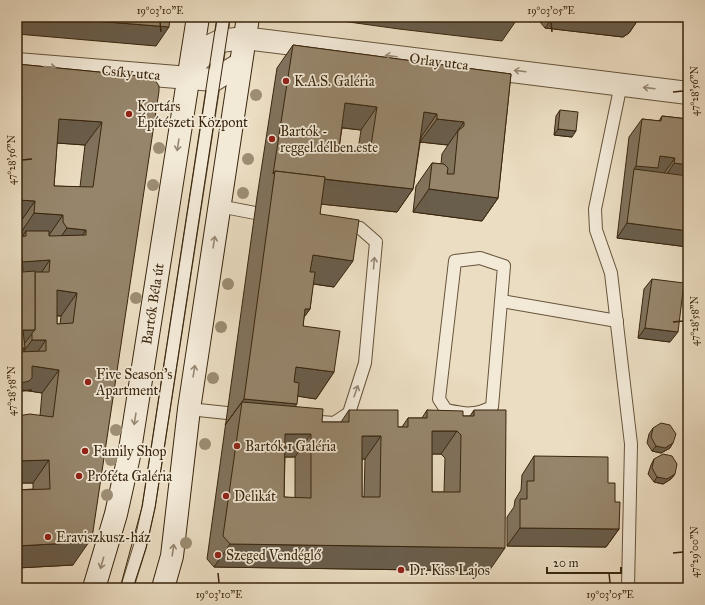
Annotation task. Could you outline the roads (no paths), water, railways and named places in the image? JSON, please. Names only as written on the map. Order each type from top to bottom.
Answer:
[{"type":"main road","name":"Bartók Béla út","points":[[94,588],[116,514],[129,456],[198,17]]},
{"type":"main road","name":"Orlay utca","points":[[193,54],[220,43],[246,27],[688,93]]},
{"type":"main road","points":[[163,588],[172,556],[189,409],[246,27]]},
{"type":"main road","name":"Csíky utca","points":[[17,64],[214,80]]},
{"type":"main road","points":[[214,80],[240,64]]},
{"type":"lane","name":"Bartók Béla út","points":[[127,588],[140,546],[149,505],[224,17]]},
{"type":"lane","points":[[188,78],[220,43],[240,64]]},
{"type":"lane","points":[[621,84],[595,210],[596,230],[611,273],[631,444],[628,588]]},
{"type":"lane","points":[[219,206],[255,213]]},
{"type":"lane","points":[[311,422],[334,423],[349,413],[365,363],[376,242],[360,228],[332,224]]},
{"type":"lane","points":[[480,258],[504,266],[502,301],[492,407],[478,414],[446,410],[439,399],[455,261],[480,258]]},
{"type":"lane","points":[[502,301],[617,322]]},
{"type":"lane","points":[[189,409],[227,414]]},
{"type":"tram line","points":[[120,588],[142,507],[217,17]]},
{"type":"tram line","points":[[133,588],[146,548],[155,508],[230,17]]},
{"type":"place","name":"K.A.S. Galéria","points":[[286,81]]},
{"type":"place","name":"Kortárs Építészeti Központ","points":[[129,114]]},
{"type":"place","name":"Bartók - reggel.délben.este","points":[[272,139]]},
{"type":"place","name":"Five Season's Apartment","points":[[88,382]]},
{"type":"place","name":"Bartók 1 Galéria","points":[[237,446]]},
{"type":"place","name":"Family Shop","points":[[85,451]]},
{"type":"place","name":"Próféta Galéria","points":[[79,476]]},
{"type":"place","name":"Delikát","points":[[226,496]]},
{"type":"place","name":"Eraviszkusz-ház","points":[[48,537]]},
{"type":"place","name":"Szeged Vendéglő","points":[[218,555]]},
{"type":"place","name":"Dr. Kiss Lajos","points":[[401,570]]}]
